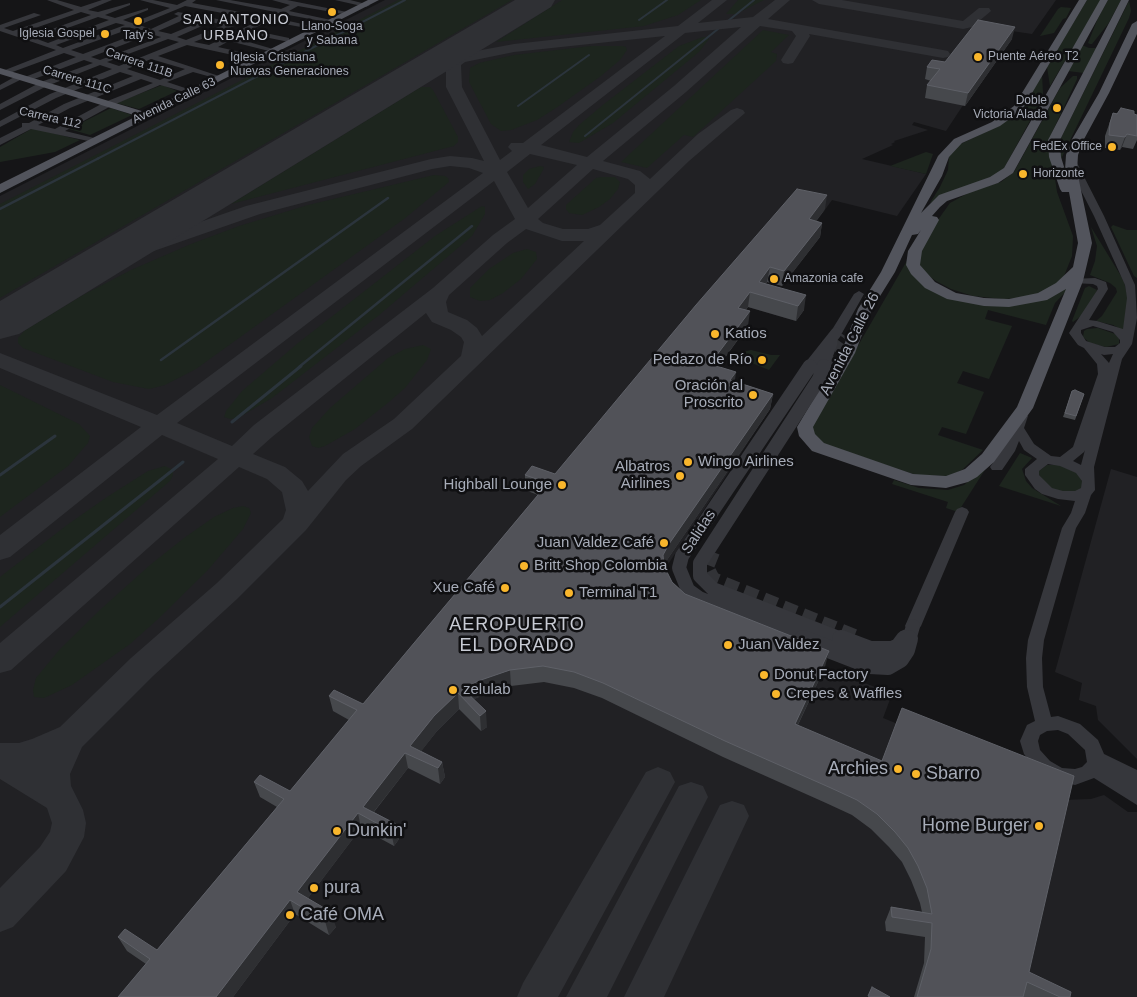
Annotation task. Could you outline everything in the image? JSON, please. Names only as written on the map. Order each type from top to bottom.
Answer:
[{"type":"main road","name":"Avenida Calle 26","points":[[1083,0],[1014,112],[996,124],[962,139],[946,152],[936,176],[918,206],[902,245],[865,309],[848,353],[805,427],[805,433],[809,439],[825,450],[912,479],[946,482],[962,478],[980,466],[1025,408],[1076,282],[1085,248],[1070,170],[1071,161],[1077,141],[1104,93],[1134,13]]},
{"type":"main road","name":"Avenida Calle 26","points":[[902,245],[938,202],[961,191],[994,180],[1009,170],[1104,0]]},
{"type":"main road","name":"Avenida Calle 26","points":[[1083,232],[1056,163],[1053,144],[1078,91],[1106,40],[1124,0]]},
{"type":"main road","name":"Avenida Calle 63","points":[[142,114],[342,12],[367,2]]},
{"type":"main road","name":"Avenida Calle 63","points":[[0,189],[142,114],[367,2]]},
{"type":"main road","points":[[1091,24],[1086,44],[1096,46],[1106,40]]},
{"type":"main road","points":[[1044,66],[1047,89],[1045,103]]},
{"type":"main road","name":"Carrera 111C","points":[[2,72],[142,114]]},
{"type":"main road","points":[[1058,80],[1070,74],[1079,75],[1078,91]]},
{"type":"main road","name":"Avenida Calle 63","points":[[0,183],[91,140]]},
{"type":"main road","points":[[961,191],[939,211],[915,251],[913,265],[930,286],[952,296],[974,301],[1009,303],[1042,296],[1061,286],[1082,263]]},
{"type":"street","points":[[56,8],[80,0]]},
{"type":"street","points":[[0,39],[109,0]]},
{"type":"street","points":[[143,0],[312,27]]},
{"type":"street","points":[[2,72],[134,25],[193,0]]},
{"type":"street","points":[[219,0],[327,20]]},
{"type":"street","points":[[274,0],[342,12]]},
{"type":"street","points":[[338,0],[367,2]]},
{"type":"street","points":[[49,1],[189,43],[252,57]]},
{"type":"street","points":[[30,39],[128,4]]},
{"type":"street","points":[[210,48],[298,4]]},
{"type":"street","points":[[49,45],[146,9]]},
{"type":"street","points":[[0,28],[47,11]]},
{"type":"street","points":[[168,12],[252,27]]},
{"type":"street","points":[[0,88],[23,78],[85,57],[186,16]]},
{"type":"street","points":[[0,107],[44,84],[210,20]]},
{"type":"street","points":[[276,30],[289,23]]},
{"type":"street","points":[[2,121],[66,91],[189,43],[231,24]]},
{"type":"street","name":"Carrera 111B","points":[[0,28],[185,91]]},
{"type":"street","points":[[244,31],[286,40]]},
{"type":"street","points":[[228,39],[269,49]]},
{"type":"street","points":[[153,57],[215,76]]},
{"type":"street","points":[[57,132],[108,104],[193,69]]},
{"type":"street","points":[[0,142],[86,97],[140,76]]},
{"type":"street","name":"Carrera 112","points":[[2,121],[91,140]]},
{"type":"street","points":[[1044,724],[1035,687],[1034,658],[1036,640],[1069,528],[1078,513],[1084,494],[1090,486],[1087,467],[1116,360],[1124,344],[1132,315],[1133,298],[1130,285],[1099,216],[1071,161]]},
{"type":"street","points":[[1063,462],[1079,449],[1104,374],[1103,363],[1075,334],[1103,289],[1102,284],[1095,281],[1076,282]]},
{"type":"street","name":"Salidas","points":[[859,294],[836,334],[808,368],[682,556],[679,568],[680,574],[688,590],[698,598],[870,666],[888,666],[900,659],[906,650],[913,626],[962,512]]},
{"type":"street","points":[[1080,326],[1093,323],[1110,327],[1123,335],[1124,344]]},
{"type":"street","name":"Salidas","points":[[836,334],[820,379],[700,563],[700,576],[713,589],[870,650],[886,651],[896,649],[913,626]]},
{"type":"street","points":[[1089,347],[1104,351],[1124,344]]},
{"type":"street","points":[[997,467],[1008,451],[1025,408]]},
{"type":"street","points":[[1017,428],[1029,447],[1048,460],[1063,462],[1081,470],[1087,476]]},
{"type":"street","points":[[1048,460],[1035,465],[1032,475],[1040,486],[1063,502],[1069,511],[1069,528]]},
{"type":"street","points":[[1055,495],[1071,497],[1084,494]]},
{"type":"street","points":[[1095,764],[1082,776],[1067,777],[1044,766],[1033,754],[1029,741],[1033,730],[1044,724],[1058,723],[1081,733],[1092,745],[1095,764],[1137,797]]},
{"type":"street","points":[[1095,764],[1137,779]]},
{"type":"shaded area","points":[[385,0],[1056,0],[1032,34],[1012,31],[946,131],[914,122],[912,125],[928,130],[894,141],[891,144],[893,145],[862,159],[926,174],[897,216],[832,200],[772,283],[767,282],[757,296],[796,321],[748,307],[736,322],[748,326],[709,380],[729,396],[770,409],[661,575],[662,582],[825,667],[892,694],[883,718],[992,762],[1064,800],[1091,799],[1104,795],[1128,812],[1137,812],[1137,997],[0,997],[0,196]]},
{"type":"shaded area","points":[[398,0],[512,0],[0,298],[0,204]]},
{"type":"shaded area","points":[[562,0],[701,0],[678,15],[644,26],[496,42]]},
{"type":"shaded area","points":[[738,0],[764,0],[736,14],[726,14]]},
{"type":"shaded area","points":[[1087,0],[1101,0],[1050,86],[1047,67]]},
{"type":"shaded area","points":[[1108,0],[1121,0],[1108,24],[1090,44],[1088,43],[1098,18]]},
{"type":"shaded area","points":[[1129,1],[1131,11],[1129,18],[1061,159],[1060,140]]},
{"type":"shaded area","points":[[1061,7],[1071,8],[1066,18],[1063,19],[1054,33],[1040,36],[1058,9]]},
{"type":"shaded area","points":[[763,30],[789,35],[771,52],[777,54],[776,61],[693,137],[684,135],[647,168],[621,162]]},
{"type":"shaded area","points":[[708,37],[709,39],[699,52],[613,123],[579,143],[569,142],[573,132],[579,125],[604,104],[679,46]]},
{"type":"shaded area","points":[[1082,45],[1089,48],[1098,48],[1084,73],[1068,71]]},
{"type":"shaded area","points":[[591,46],[623,46],[627,50],[620,60],[601,76],[556,108],[537,120],[511,130],[501,131],[491,124],[469,82],[470,68],[479,63],[514,55]]},
{"type":"shaded area","points":[[1042,75],[1043,93],[1038,106],[1002,172],[930,203],[948,170],[949,156],[956,146],[1001,125]]},
{"type":"shaded area","points":[[1073,76],[1077,76],[1077,79],[1049,139],[1057,192],[1073,236],[1072,256],[1062,281],[1040,293],[1019,298],[1003,299],[973,296],[951,289],[926,274],[920,265],[919,251],[950,203],[970,192],[1001,182],[1014,172],[1060,88]]},
{"type":"shaded area","points":[[162,85],[177,91],[139,109],[116,103]]},
{"type":"shaded area","points":[[421,87],[430,87],[433,90],[458,137],[458,142],[454,146],[231,204]]},
{"type":"shaded area","points":[[111,108],[132,115],[90,135],[69,129]]},
{"type":"shaded area","points":[[33,128],[80,140],[55,152],[0,162],[0,147]]},
{"type":"shaded area","points":[[926,152],[933,154],[926,174],[890,166]]},
{"type":"shaded area","points":[[540,166],[544,167],[543,170],[535,184],[528,189],[523,182],[523,175],[529,169]]},
{"type":"shaded area","points":[[434,175],[445,176],[449,182],[404,219],[196,369],[165,385],[149,389],[113,382],[23,348],[18,343],[18,338],[24,331],[83,295],[131,270],[191,244],[239,226],[308,205]]},
{"type":"shaded area","points":[[615,177],[620,182],[618,189],[610,199],[582,215],[569,213],[566,205],[596,178]]},
{"type":"shaded area","points":[[482,206],[485,207],[485,214],[472,236],[378,316],[272,398],[238,418],[230,419],[224,417],[226,411],[242,391],[298,343],[435,236]]},
{"type":"shaded area","points":[[1113,225],[1127,230],[1137,230],[1137,278],[1134,276],[1111,227]]},
{"type":"shaded area","points":[[1091,227],[1124,281],[1128,300],[1124,331],[1113,325],[1096,321],[1102,316],[1117,292],[1116,288],[1110,283],[1090,275],[1095,261],[1097,246]]},
{"type":"shaded area","points":[[527,249],[536,252],[537,259],[521,279],[490,300],[480,301],[470,297],[470,288],[489,269],[513,253]]},
{"type":"shaded area","points":[[908,259],[923,283],[999,306],[1075,282],[1055,303],[1046,325],[988,310],[985,319],[1012,326],[989,379],[963,371],[957,383],[984,392],[966,434],[942,427],[938,435],[983,450],[962,470],[948,476],[916,475],[824,444],[810,429]]},
{"type":"shaded area","points":[[1089,286],[1097,290],[1094,297],[1085,313],[1073,322],[1085,288]]},
{"type":"shaded area","points":[[1098,328],[1115,334],[1119,338],[1119,344],[1106,347],[1090,343],[1083,337],[1084,331],[1087,329]]},
{"type":"shaded area","points":[[423,345],[431,349],[427,360],[405,388],[355,429],[325,446],[318,448],[312,446],[309,437],[312,428],[330,408],[388,358],[405,349]]},
{"type":"shaded area","points":[[751,350],[771,355],[780,355],[769,370],[742,359],[740,356],[743,352]]},
{"type":"shaded area","points":[[0,385],[79,424],[90,436],[88,443],[68,466],[0,517]]},
{"type":"shaded area","points":[[1020,453],[1032,458],[1022,469],[1026,481],[1032,488],[1061,506],[999,486]]},
{"type":"shaded area","points":[[988,465],[958,512],[946,508],[948,502],[892,484],[894,480],[919,488],[948,490],[964,485]]},
{"type":"shaded area","points":[[1047,465],[1059,465],[1078,473],[1083,483],[1082,487],[1078,491],[1065,493],[1050,488],[1039,475],[1039,471]]},
{"type":"shaded area","points":[[165,466],[173,470],[170,481],[0,627],[0,577],[67,525],[107,497],[148,471]]},
{"type":"shaded area","points":[[1111,469],[1137,477],[1137,759],[1098,720],[1096,706],[1079,700],[1082,683],[1055,672]]},
{"type":"shaded area","points":[[243,506],[249,508],[251,513],[243,529],[207,571],[157,620],[130,644],[72,685],[44,698],[34,697],[33,690],[36,678],[60,649],[102,608],[150,565],[184,538],[214,517],[233,508]]},
{"type":"building","points":[[978,20],[1015,27],[968,93],[927,85],[940,69],[927,67],[932,60],[945,62]]},
{"type":"building","points":[[1121,108],[1134,111],[1134,114],[1137,115],[1137,136],[1127,134],[1125,137],[1109,135],[1113,113],[1117,114]]},
{"type":"building","name":"Terminal T1","points":[[797,189],[827,195],[809,219],[822,223],[784,271],[770,267],[759,282],[806,295],[798,306],[750,292],[738,308],[750,311],[710,364],[736,372],[730,380],[773,394],[669,544],[663,555],[664,566],[672,582],[685,594],[829,651],[795,724],[882,761],[902,708],[1074,776],[1029,972],[1071,992],[1070,997],[1060,997],[1027,982],[1023,997],[917,997],[931,949],[932,923],[892,917],[891,907],[932,914],[927,888],[908,848],[877,814],[857,800],[725,741],[603,683],[574,672],[543,666],[510,670],[478,681],[463,689],[486,711],[480,716],[458,693],[434,716],[410,746],[442,762],[438,768],[405,753],[363,807],[396,824],[391,831],[358,813],[297,892],[331,912],[325,921],[290,900],[216,997],[118,997],[150,959],[118,937],[125,929],[157,950],[284,799],[254,782],[260,775],[290,791],[357,710],[329,696],[334,690],[363,704],[548,483],[525,475],[532,466],[555,474],[696,305]]},
{"type":"building","points":[[1075,390],[1084,394],[1076,416],[1065,413],[1072,391]]},
{"type":"building","points":[[872,987],[890,997],[868,996]]},
{"type":"waterway","points":[[97,159],[405,0]]},
{"type":"waterway","points":[[639,20],[667,0]]},
{"type":"waterway","points":[[585,136],[754,0]]},
{"type":"waterway","points":[[518,106],[589,55]]},
{"type":"waterway","points":[[0,209],[99,158]]},
{"type":"waterway","points":[[161,360],[388,198]]},
{"type":"waterway","points":[[299,367],[472,226]]},
{"type":"waterway","points":[[232,422],[301,366]]},
{"type":"waterway","points":[[0,475],[55,436]]},
{"type":"waterway","points":[[0,607],[183,462]]},
{"type":"taxiway","points":[[681,29],[720,0]]},
{"type":"taxiway","points":[[757,21],[783,0]]},
{"type":"taxiway","points":[[819,0],[963,25],[984,11]]},
{"type":"taxiway","points":[[590,163],[680,89],[757,21]]},
{"type":"taxiway","points":[[681,29],[757,21]]},
{"type":"taxiway","points":[[757,21],[943,54]]},
{"type":"taxiway","points":[[788,60],[803,36],[797,28]]},
{"type":"taxiway","points":[[458,59],[514,48],[681,29]]},
{"type":"taxiway","points":[[526,148],[681,29]]},
{"type":"taxiway","points":[[458,59],[466,48]]},
{"type":"taxiway","points":[[415,74],[458,59]]},
{"type":"taxiway","points":[[458,59],[454,65],[454,87],[497,170]]},
{"type":"taxiway","points":[[607,229],[704,138],[737,113]]},
{"type":"taxiway","points":[[517,147],[526,148]]},
{"type":"taxiway","points":[[497,170],[526,148]]},
{"type":"taxiway","points":[[526,148],[541,150],[590,163]]},
{"type":"taxiway","points":[[40,299],[141,249],[253,210],[431,164],[450,161],[472,163],[495,172]]},
{"type":"taxiway","points":[[527,219],[590,163]]},
{"type":"taxiway","points":[[590,163],[634,175],[644,183],[644,194]]},
{"type":"taxiway","points":[[497,170],[523,216],[527,219]]},
{"type":"taxiway","points":[[159,425],[495,172]]},
{"type":"taxiway","points":[[440,292],[500,239],[527,219]]},
{"type":"taxiway","points":[[527,219],[536,227],[562,235],[589,235],[607,229]]},
{"type":"taxiway","points":[[296,523],[337,474],[352,460],[403,424],[607,229]]},
{"type":"taxiway","points":[[235,456],[263,431],[440,292]]},
{"type":"taxiway","points":[[440,292],[435,302],[435,310],[440,317],[459,325],[469,333],[475,342],[472,356]]},
{"type":"taxiway","points":[[0,360],[159,425]]},
{"type":"taxiway","points":[[0,550],[159,425]]},
{"type":"taxiway","points":[[159,425],[235,456]]},
{"type":"taxiway","points":[[0,661],[235,456]]},
{"type":"taxiway","points":[[235,456],[276,473],[293,487],[299,510],[296,523]]},
{"type":"taxiway","points":[[71,737],[142,667],[227,591],[296,523]]},
{"type":"taxiway","points":[[0,757],[19,757],[38,752],[71,737]]},
{"type":"taxiway","points":[[59,797],[54,788],[53,774],[62,751],[71,737]]},
{"type":"taxiway","points":[[0,762],[59,797]]},
{"type":"taxiway","points":[[537,997],[658,782]]},
{"type":"taxiway","points":[[0,914],[53,859],[66,837],[69,823],[66,810],[59,797]]},
{"type":"taxiway","points":[[586,997],[691,797]]},
{"type":"taxiway","points":[[644,997],[732,816]]},
{"type":"runway","points":[[0,323],[539,0]]},
{"type":"tunnel","points":[[825,364],[845,336]]},
{"type":"tunnel","points":[[713,552],[707,567],[713,579],[857,637]]},
{"type":"place","name":"Llano-Soga y Sabana","points":[[332,12]]},
{"type":"place","name":"Taty's","points":[[138,21]]},
{"type":"place","name":"Iglesia Gospel","points":[[105,34]]},
{"type":"place","name":"Puente Aéreo T2","points":[[978,57]]},
{"type":"place","name":"Iglesia Cristiana Nuevas Generaciones","points":[[220,65]]},
{"type":"place","name":"Doble Victoria Alada","points":[[1057,108]]},
{"type":"place","name":"FedEx Office","points":[[1112,147]]},
{"type":"place","name":"Horizonte","points":[[1023,174]]},
{"type":"place","name":"Amazonia cafe","points":[[774,279]]},
{"type":"place","name":"Katios","points":[[715,334]]},
{"type":"place","name":"Pedazo de Río","points":[[762,360]]},
{"type":"place","name":"Oración al Proscrito","points":[[753,395]]},
{"type":"place","name":"Wingo Airlines","points":[[688,462]]},
{"type":"place","name":"Albatros Airlines","points":[[680,476]]},
{"type":"place","name":"Highball Lounge","points":[[562,485]]},
{"type":"place","name":"Juan Valdez Café","points":[[664,543]]},
{"type":"place","name":"Britt Shop Colombia","points":[[524,566]]},
{"type":"place","name":"Xue Café","points":[[505,588]]},
{"type":"place","name":"Terminal T1","points":[[569,593]]},
{"type":"place","name":"Juan Valdez","points":[[728,645]]},
{"type":"place","name":"Donut Factory","points":[[764,675]]},
{"type":"place","name":"zelulab","points":[[453,690]]},
{"type":"place","name":"Crepes & Waffles","points":[[776,694]]},
{"type":"place","name":"Archies","points":[[898,769]]},
{"type":"place","name":"Sbarro","points":[[916,774]]},
{"type":"place","name":"Home Burger","points":[[1039,826]]},
{"type":"place","name":"Dunkin'","points":[[337,831]]},
{"type":"place","name":"pura","points":[[314,888]]},
{"type":"place","name":"Café OMA","points":[[290,915]]},
{"type":"district","name":"SAN ANTONIO URBANO","points":[[236,28]]},
{"type":"district","name":"AEROPUERTO EL DORADO","points":[[517,635]]}]
